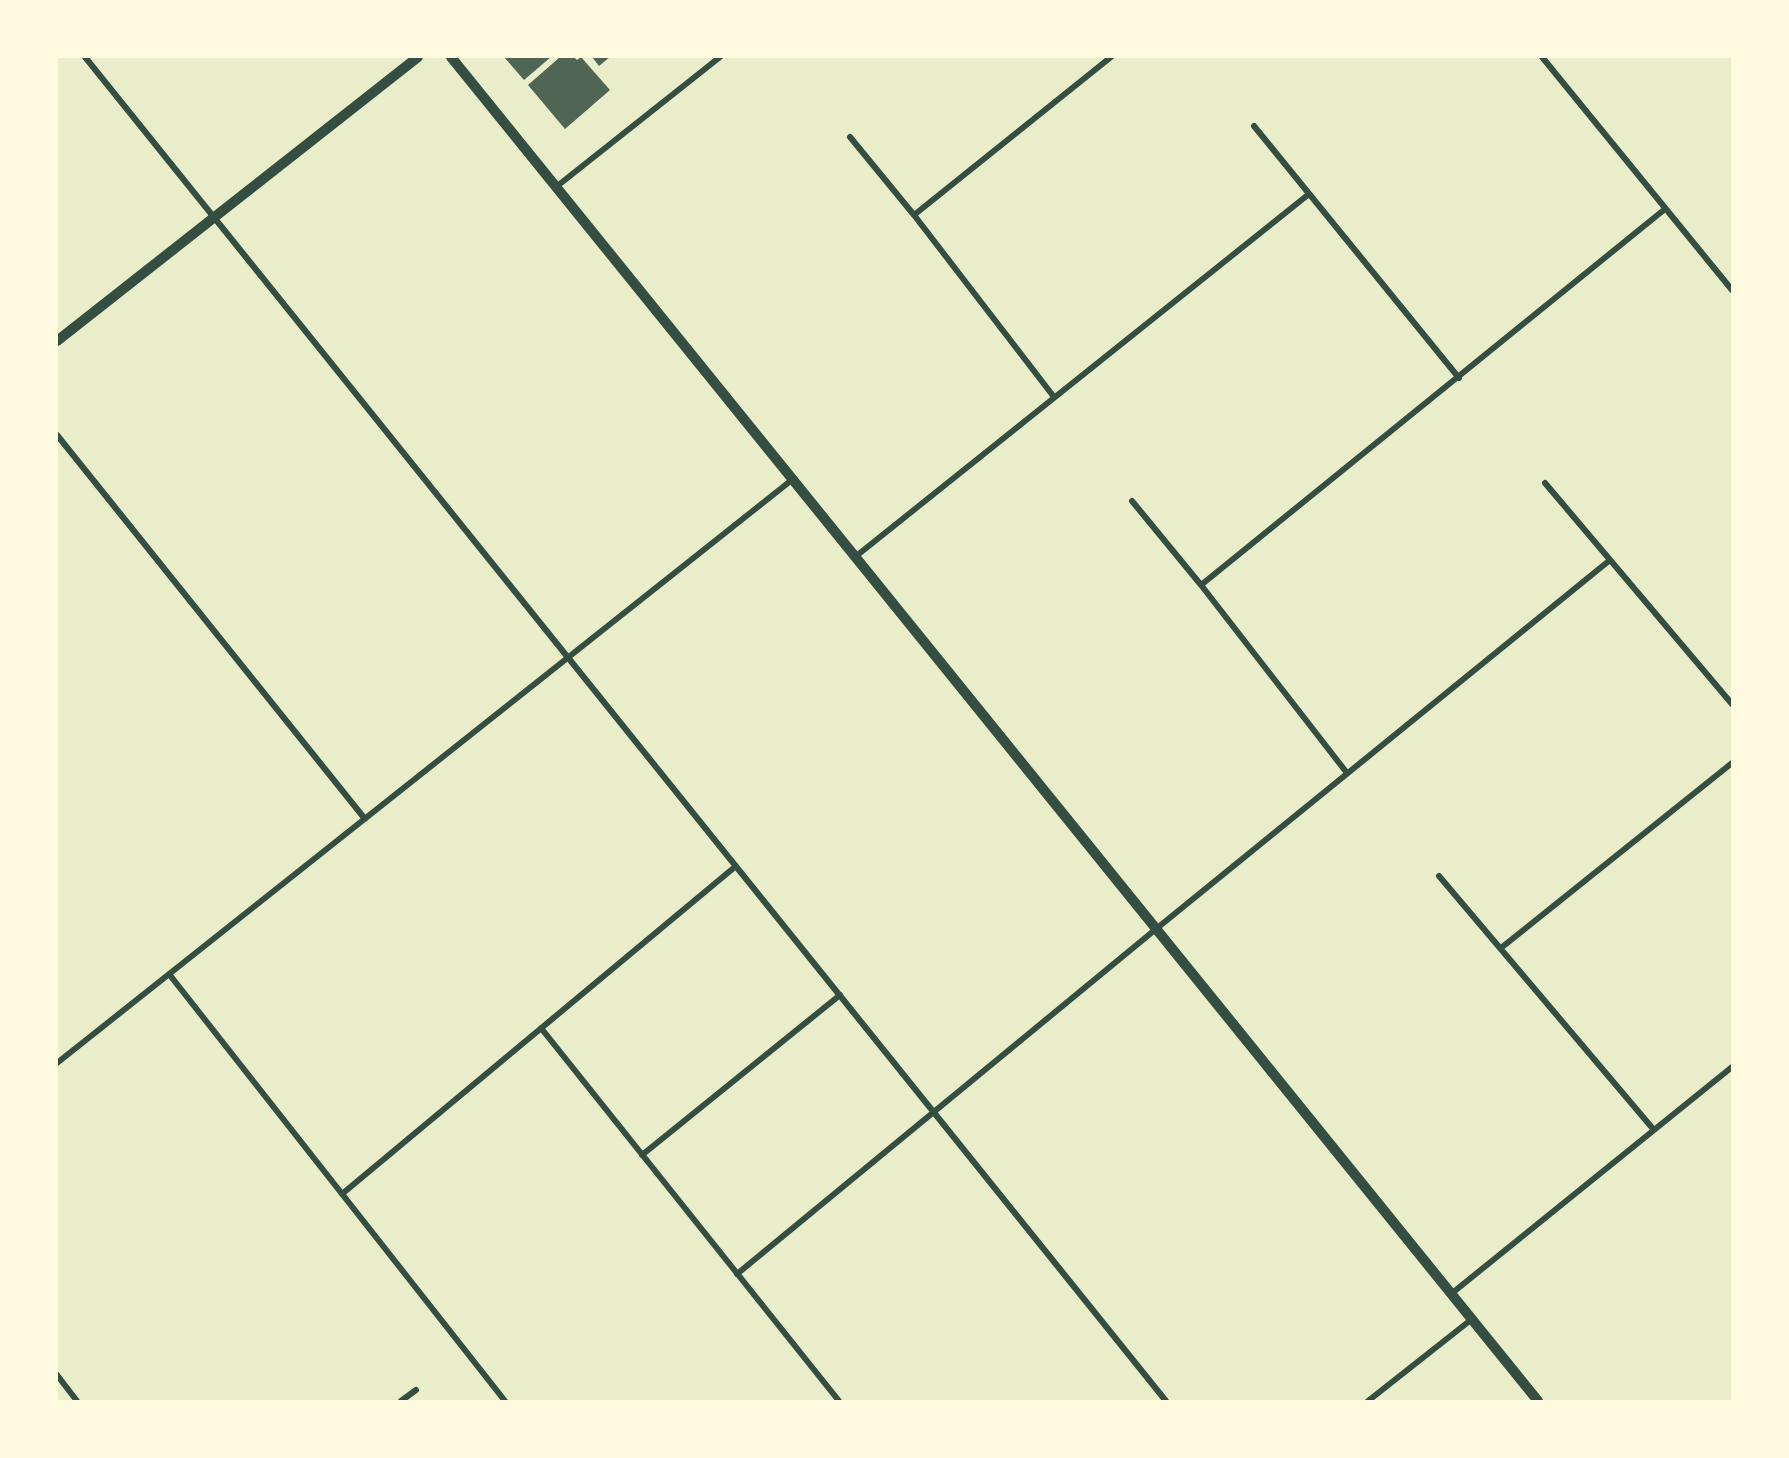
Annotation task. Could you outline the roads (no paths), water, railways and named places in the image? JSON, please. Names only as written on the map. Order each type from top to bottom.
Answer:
[{"type":"street","points":[[85,57],[1166,1401]]},
{"type":"street","points":[[57,341],[418,57]]},
{"type":"street","points":[[451,57],[1538,1401]]},
{"type":"street","points":[[556,187],[720,57]]},
{"type":"street","points":[[914,215],[1111,57]]},
{"type":"street","points":[[1542,57],[1732,290]]},
{"type":"street","points":[[1254,126],[1459,378]]},
{"type":"street","points":[[850,137],[914,215],[1054,397]]},
{"type":"street","points":[[855,557],[1309,194]]},
{"type":"street","points":[[1201,585],[1665,209]]},
{"type":"street","points":[[57,435],[365,819]]},
{"type":"street","points":[[57,1063],[792,479]]},
{"type":"street","points":[[1545,483],[1732,704]]},
{"type":"street","points":[[1132,501],[1201,585],[1347,773]]},
{"type":"street","points":[[737,1274],[1610,560]]},
{"type":"street","points":[[1501,948],[1732,763]]},
{"type":"street","points":[[342,1194],[736,866]]},
{"type":"street","points":[[1439,876],[1654,1130]]},
{"type":"street","points":[[169,974],[505,1401]]},
{"type":"street","points":[[642,1155],[840,995]]},
{"type":"street","points":[[541,1028],[839,1401]]},
{"type":"street","points":[[1451,1294],[1732,1067]]},
{"type":"street","points":[[1368,1401],[1472,1319]]},
{"type":"street","points":[[57,1375],[77,1401]]},
{"type":"street","points":[[401,1401],[416,1390]]}]
